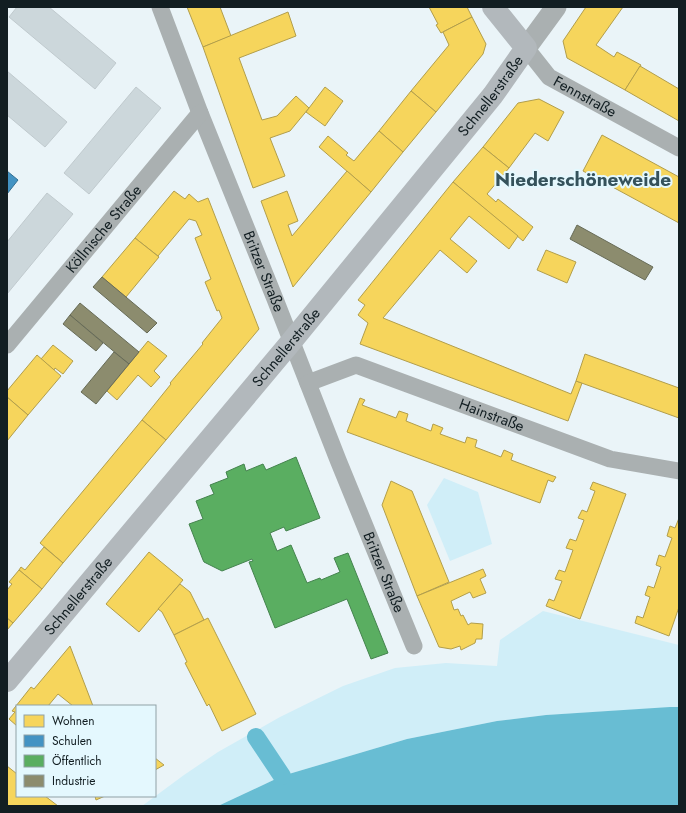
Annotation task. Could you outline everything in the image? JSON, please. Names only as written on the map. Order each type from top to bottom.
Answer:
[{"type":"main road","name":"Fennstraße","points":[[493,7],[526,48]]},
{"type":"main road","name":"Schnellerstraße","points":[[7,681],[291,342],[492,96],[526,48]]},
{"type":"street","name":"Britzer Straße","points":[[160,7],[200,113],[291,342],[414,646]]},
{"type":"street","name":"Schnellerstraße","points":[[526,48],[556,7]]},
{"type":"street","name":"Fennstraße","points":[[526,48],[549,77],[679,148]]},
{"type":"street","name":"Köllnische Straße","points":[[7,345],[200,113]]},
{"type":"street","name":"Hainstraße","points":[[308,383],[356,365],[610,459],[679,471]]},
{"type":"shaded area","points":[[444,478],[478,492],[492,544],[450,561],[427,505]]},
{"type":"shaded area","points":[[543,611],[679,645],[679,707],[546,715],[497,721],[407,739],[282,776],[218,806],[142,806],[218,752],[280,717],[343,686],[395,668],[446,663],[497,666],[500,640]]},
{"type":"water","points":[[679,707],[679,806],[218,806],[282,776],[407,739],[497,721],[546,715]]},
{"type":"building: Wohnen","points":[[187,7],[220,7],[231,36],[203,47]]},
{"type":"building: Wohnen","points":[[429,7],[467,7],[472,17],[441,33]]},
{"type":"building: Wohnen","points":[[586,7],[623,7],[596,45],[614,57],[617,52],[641,65],[625,90],[567,58],[563,41]]},
{"type":"building: Wohnen","points":[[288,12],[296,36],[239,58],[262,120],[277,116],[296,96],[309,108],[290,131],[270,138],[285,176],[253,188],[203,47]]},
{"type":"building: Wohnen","points":[[472,17],[486,44],[483,54],[436,112],[411,91],[449,45],[443,32]]},
{"type":"building: Wohnen","points":[[640,66],[679,89],[679,121],[625,90]]},
{"type":"building: Wohnen","points":[[325,87],[343,101],[325,126],[306,112]]},
{"type":"building: Wohnen","points":[[411,91],[436,112],[403,152],[379,131]]},
{"type":"building: Wohnen","points":[[539,99],[564,112],[548,141],[535,133],[509,168],[483,147],[518,103]]},
{"type":"building: Wohnen","points":[[379,131],[403,152],[371,192],[319,147],[328,136],[348,153],[346,155],[354,161]]},
{"type":"building: Wohnen","points":[[602,135],[679,177],[679,223],[583,171]]},
{"type":"building: Wohnen","points":[[483,147],[509,168],[487,194],[496,202],[498,199],[533,227],[523,241],[453,182]]},
{"type":"building: Wohnen","points":[[347,171],[371,192],[293,287],[261,201],[287,191],[298,221],[288,225],[292,236]]},
{"type":"building: Wohnen","points":[[453,182],[518,236],[509,249],[469,216],[450,239],[477,261],[467,273],[440,250],[383,318],[571,394],[576,381],[582,383],[568,421],[360,344],[368,323],[358,315],[365,305],[358,300]]},
{"type":"building: Wohnen","points":[[174,191],[185,199],[189,194],[198,202],[208,198],[259,329],[166,440],[142,420],[222,318],[219,310],[217,311],[205,282],[211,279],[195,238],[202,235],[196,221],[189,219],[158,256],[135,238]]},
{"type":"building: Wohnen","points":[[135,238],[159,257],[126,297],[102,277]]},
{"type":"building: Wohnen","points":[[546,250],[576,262],[567,283],[537,270]]},
{"type":"building: Wohnen","points":[[148,341],[167,356],[154,371],[160,377],[151,387],[138,375],[117,400],[107,391]]},
{"type":"building: Wohnen","points":[[53,345],[73,361],[63,374],[55,368],[54,370],[41,359]]},
{"type":"building: Wohnen","points":[[585,354],[679,388],[679,418],[576,381]]},
{"type":"building: Wohnen","points":[[37,355],[61,376],[28,415],[7,397],[7,391]]},
{"type":"building: Wohnen","points":[[7,397],[28,415],[7,441]]},
{"type":"building: Wohnen","points":[[360,398],[365,400],[362,405],[396,418],[399,411],[408,414],[406,421],[431,431],[433,424],[443,428],[440,434],[465,443],[467,437],[477,440],[475,447],[501,457],[504,450],[513,454],[511,460],[556,477],[553,482],[548,480],[540,503],[347,432]]},
{"type":"building: Wohnen","points":[[142,420],[166,440],[63,563],[40,543]]},
{"type":"building: Wohnen","points":[[391,481],[412,491],[449,582],[417,596],[382,505]]},
{"type":"building: Wohnen","points":[[593,482],[626,494],[580,619],[546,606],[549,599],[554,601],[562,581],[555,579],[559,570],[565,572],[573,550],[566,548],[570,539],[576,541],[584,520],[578,518],[582,510],[587,512],[595,491],[590,489]]},
{"type":"building: Wohnen","points":[[679,518],[679,607],[669,636],[635,623],[637,616],[643,618],[650,597],[645,595],[648,586],[654,588],[661,567],[656,565],[659,555],[665,557],[672,538],[667,536],[670,526],[675,528]]},
{"type":"building: Wohnen","points":[[44,547],[63,563],[42,589],[19,570],[21,567],[25,570]]},
{"type":"building: Wohnen","points":[[149,552],[183,580],[139,632],[106,604]]},
{"type":"building: Wohnen","points":[[483,569],[486,576],[480,579],[486,593],[473,598],[470,592],[451,601],[454,610],[458,609],[468,625],[471,623],[483,624],[482,639],[476,639],[475,643],[461,650],[460,646],[451,649],[439,647],[417,596]]},
{"type":"building: Wohnen","points":[[19,570],[42,589],[13,623],[7,618],[7,590],[12,584],[9,582]]},
{"type":"building: Wohnen","points":[[180,584],[190,592],[204,620],[174,635],[162,612],[158,609]]},
{"type":"building: Wohnen","points":[[7,618],[13,623],[7,630]]},
{"type":"building: Wohnen","points":[[208,618],[256,714],[222,731],[209,704],[207,706],[185,663],[187,662],[174,635]]},
{"type":"building: Wohnen","points":[[70,646],[93,705],[72,705],[58,694],[49,705],[17,705],[31,687],[34,689]]},
{"type":"building: Wohnen","points":[[16,706],[16,725],[9,719],[15,712],[12,711]]},
{"type":"building: Wohnen","points":[[156,759],[164,765],[156,769]]},
{"type":"building: Wohnen","points":[[7,766],[16,773],[16,797],[46,797],[58,806],[7,806]]},
{"type":"building: Wohnen","points":[[95,797],[103,797],[96,800]]},
{"type":"building: Schulen","points":[[7,171],[18,180],[7,194]]},
{"type":"building: Öffentlich","points":[[296,457],[320,518],[286,531],[284,527],[270,533],[277,551],[291,545],[307,583],[320,578],[321,580],[340,572],[334,558],[348,553],[388,653],[371,659],[347,599],[275,628],[249,562],[253,561],[252,559],[222,571],[204,562],[203,560],[189,524],[203,519],[196,501],[214,494],[210,485],[228,478],[226,472],[244,464],[246,471],[263,464],[266,470]]},
{"type":"building: Industrie","points":[[577,225],[653,267],[645,280],[570,239]]},
{"type":"building: Industrie","points":[[102,277],[157,323],[147,333],[93,287]]},
{"type":"building: Industrie","points":[[80,303],[139,352],[129,364],[70,315]]},
{"type":"building: Industrie","points":[[70,315],[103,343],[96,351],[63,324]]},
{"type":"building: Industrie","points":[[114,352],[129,364],[96,404],[81,392]]},
{"type":"building: Sonstige","points":[[17,7],[49,7],[116,63],[95,89],[9,17]]},
{"type":"building: Sonstige","points":[[7,71],[67,122],[45,147],[7,115]]},
{"type":"building: Sonstige","points":[[136,87],[161,108],[89,194],[64,173]]},
{"type":"building: Sonstige","points":[[47,193],[73,214],[7,294],[7,242]]},
{"type":"waterway","points":[[256,737],[282,776]]},
{"type":"district","name":"Niederschöneweide","points":[[583,179]]}]
